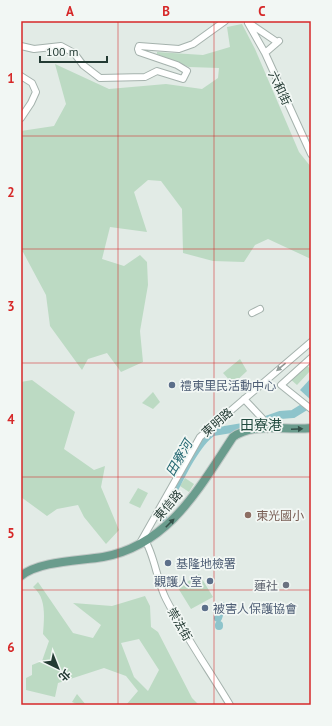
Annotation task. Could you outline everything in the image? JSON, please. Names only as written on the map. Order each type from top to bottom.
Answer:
[{"type":"main road","name":"東信路","points":[[21,576],[31,569],[44,566],[114,555],[166,528],[176,518],[210,473],[233,437],[246,430],[267,426],[299,430],[311,428]]},
{"type":"street","points":[[21,46],[34,49],[61,46],[74,52],[83,65],[100,78],[145,77],[157,72],[183,79],[187,72],[177,65],[139,52],[139,46],[179,49],[193,44],[225,21]]},
{"type":"street","points":[[247,22],[279,41],[265,53]]},
{"type":"street","name":"六和街","points":[[247,22],[265,53],[311,154]]},
{"type":"street","points":[[21,76],[32,82],[36,92],[21,118]]},
{"type":"street","points":[[252,314],[260,309]]},
{"type":"street","name":"東明路","points":[[142,541],[200,436],[311,342]]},
{"type":"street","points":[[311,358],[281,385],[311,409]]},
{"type":"street","points":[[244,399],[262,418],[267,426]]},
{"type":"street","name":"崇法街","points":[[142,541],[166,598],[230,705]]},
{"type":"green space","points":[[242,24],[255,49],[299,152],[311,167],[311,259],[268,239],[255,245],[244,262],[213,261],[183,253],[182,209],[161,181],[148,180],[134,192],[147,232],[110,227],[102,259],[124,266],[140,255],[147,262],[148,285],[140,331],[143,362],[121,372],[107,353],[88,359],[82,370],[50,326],[46,295],[23,252],[21,252],[21,131],[54,126],[66,104],[55,64],[109,89],[166,84],[202,89],[218,78],[219,68],[189,67],[157,54],[157,52],[203,55],[230,47],[227,27]]},
{"type":"green space","points":[[240,359],[247,371],[233,384],[223,373]]},
{"type":"green space","points":[[305,363],[311,370],[297,385],[289,378]]},
{"type":"green space","points":[[32,380],[75,412],[64,449],[94,470],[105,466],[101,487],[119,530],[106,544],[84,517],[78,505],[57,509],[47,516],[21,497],[21,382]]},
{"type":"green space","points":[[153,392],[160,402],[153,409],[142,403]]},
{"type":"green space","points":[[185,478],[194,484],[189,492],[180,486]]},
{"type":"green space","points":[[138,488],[148,493],[140,508],[129,503]]},
{"type":"green space","points":[[199,574],[213,597],[191,609],[178,588]]},
{"type":"green space","points":[[38,582],[73,633],[93,638],[101,625],[73,603],[112,606],[145,596],[150,606],[151,627],[158,632],[192,698],[199,705],[126,705],[138,691],[126,676],[104,668],[58,683],[55,697],[26,690],[26,678],[32,675],[32,665],[42,661],[49,641],[43,634],[43,602],[33,587]],"holes":[[[139,639],[159,670],[148,691],[134,677],[121,643]]]},
{"type":"green space","points":[[77,694],[86,705],[79,705],[72,702]]},
{"type":"water","points":[[311,378],[311,400],[300,390]]},
{"type":"waterway","name":"田寮河","points":[[166,522],[161,517],[162,514],[184,469],[199,446],[213,432],[249,426],[280,415],[293,414],[306,406]]},
{"type":"waterway","name":"田寮河","points":[[218,618],[222,606]]},
{"type":"place","name":"禮東里民活動中心","points":[[172,385]]},
{"type":"place","name":"東光國小","points":[[248,515]]},
{"type":"place","name":"基隆地檢署","points":[[168,563]]},
{"type":"place","name":"觀護人室","points":[[210,581]]},
{"type":"place","name":"蓮社","points":[[286,585]]},
{"type":"place","name":"被害人保護協會","points":[[205,608]]},
{"type":"district","name":"田寮港","points":[[261,425]]}]
